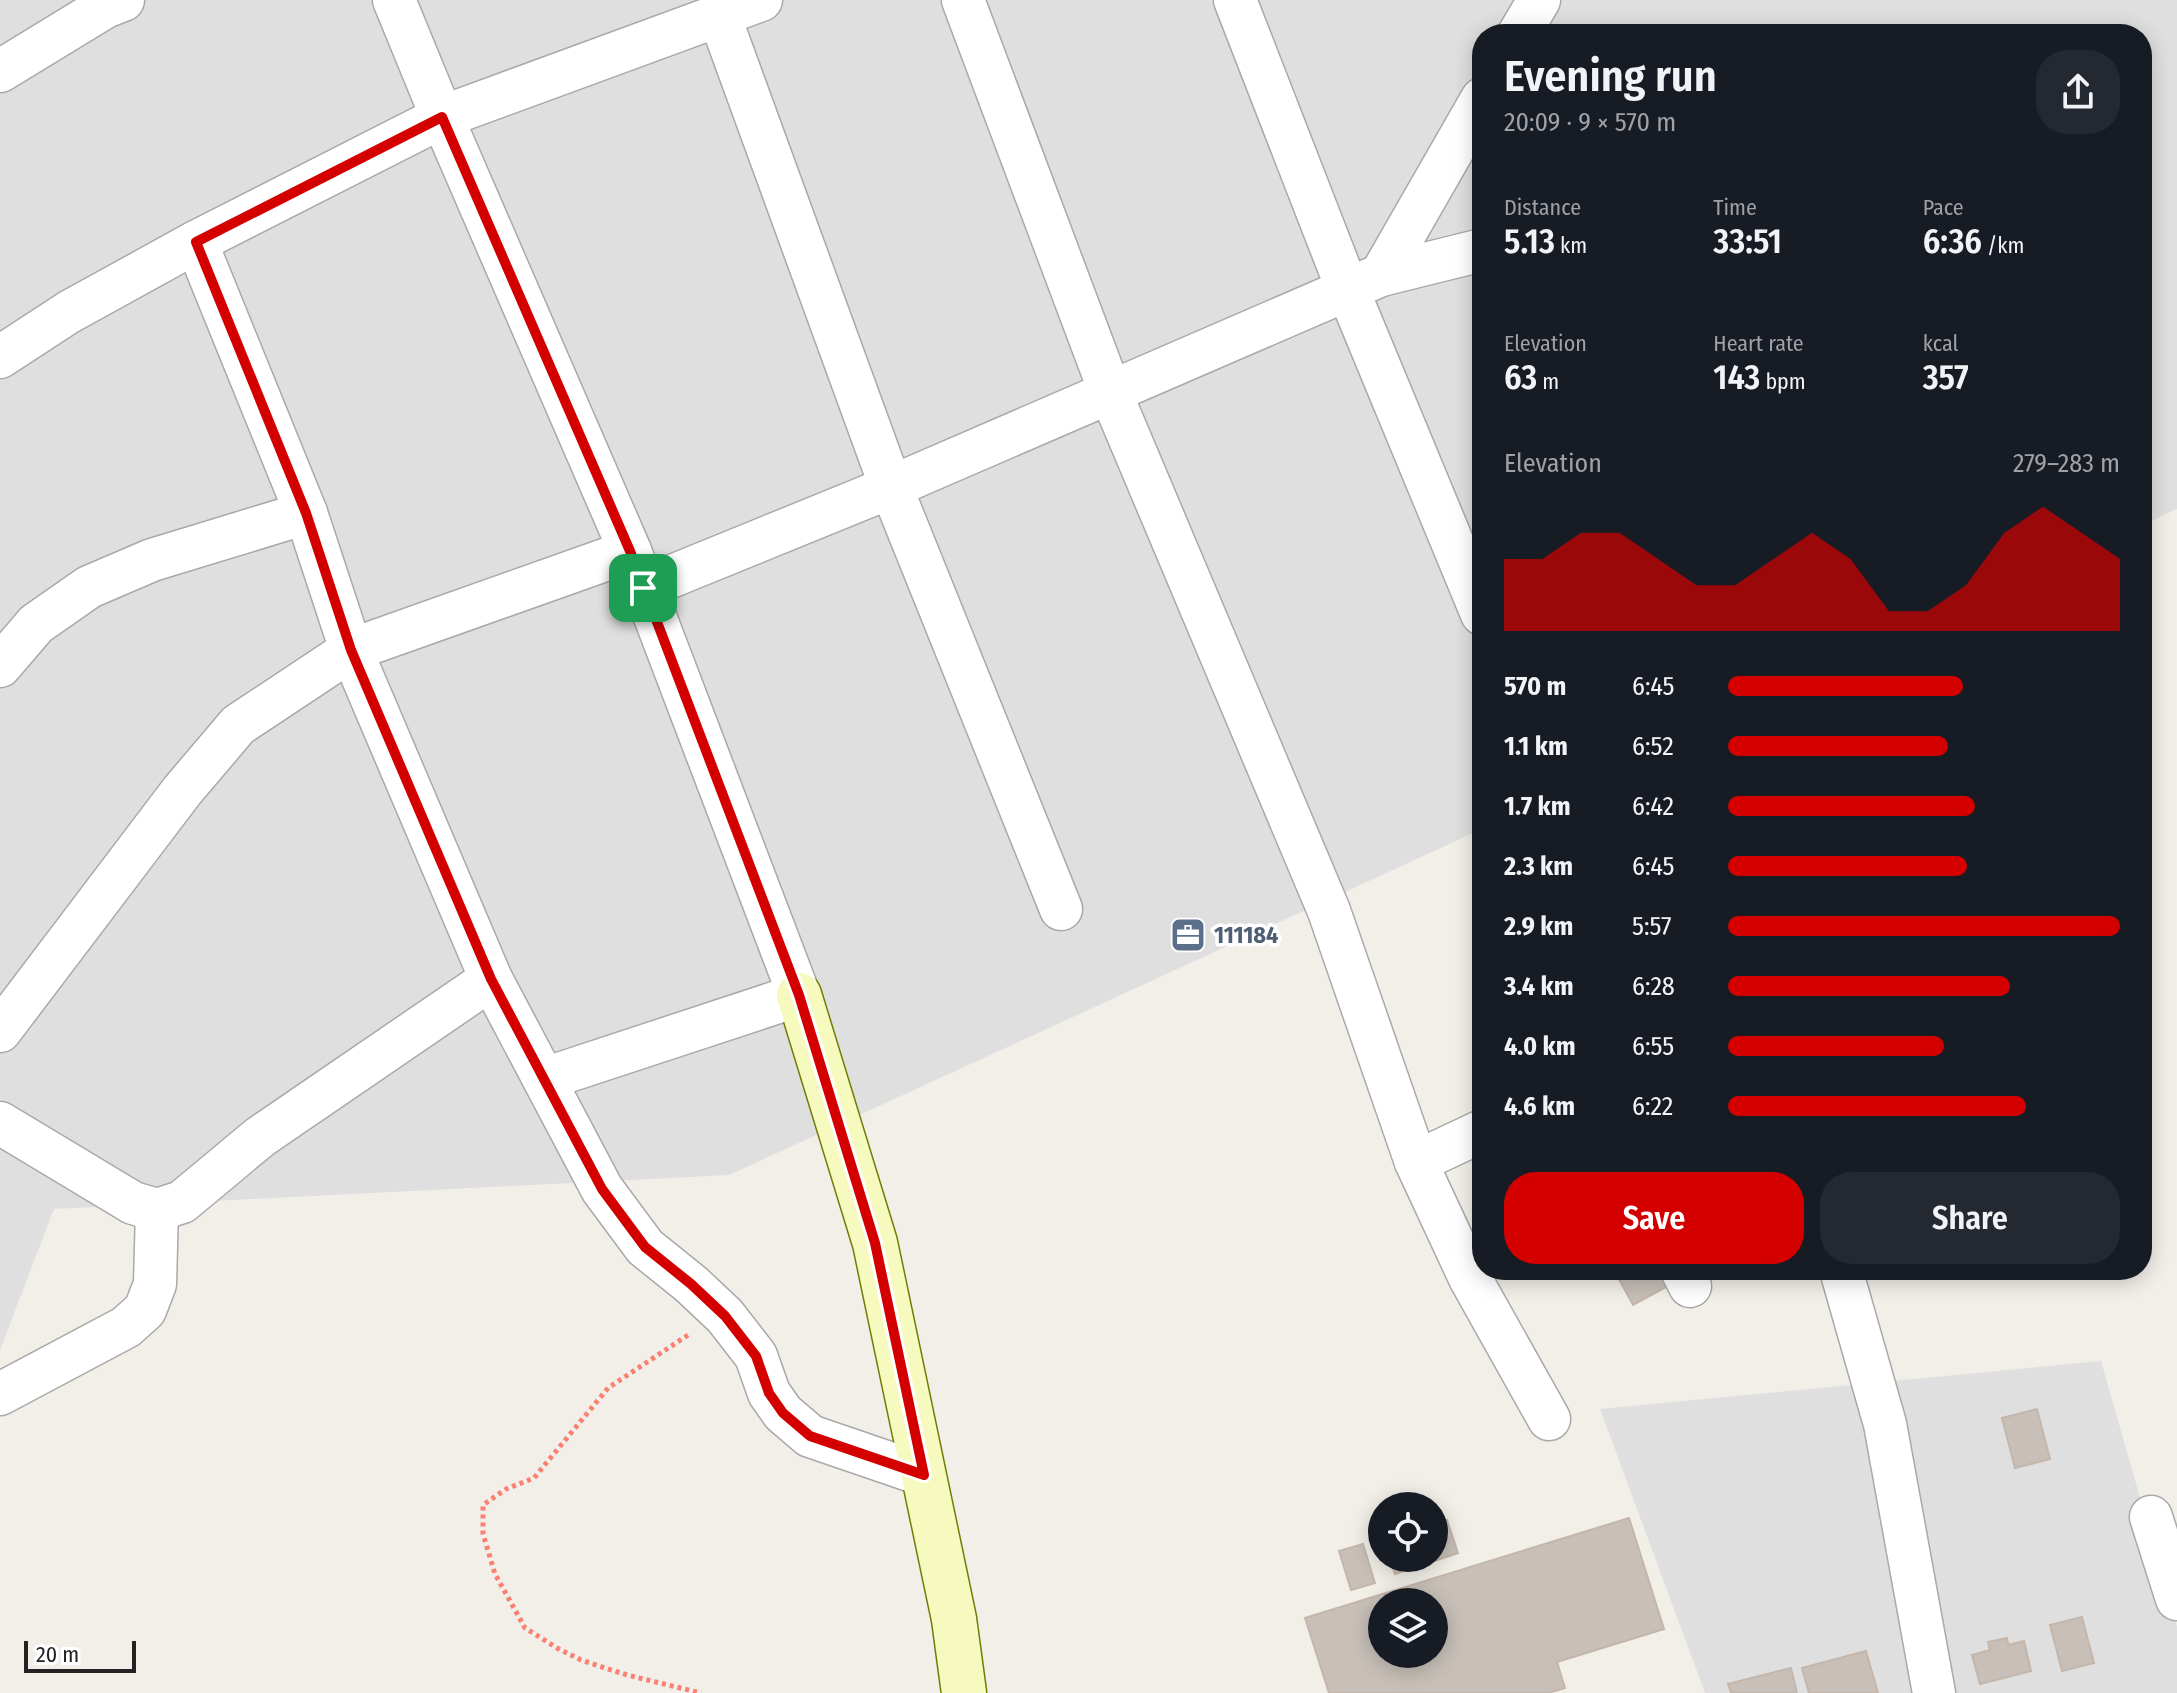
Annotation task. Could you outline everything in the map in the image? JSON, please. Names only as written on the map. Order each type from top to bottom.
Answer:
[{"type":"street","points":[[394,0],[636,570],[799,995],[875,1243],[954,1619],[964,1693]]},
{"type":"street","points":[[0,357],[69,312],[196,242],[442,117],[761,0]]},
{"type":"street","points":[[963,0],[1111,394],[1329,911],[1416,1162],[1470,1278],[1549,1419]]},
{"type":"street","points":[[1235,0],[1364,281],[1472,586]]},
{"type":"street","points":[[1525,24],[1539,0]]},
{"type":"street","points":[[0,71],[109,2]]},
{"type":"street","points":[[719,15],[891,487],[1061,909]]},
{"type":"street","points":[[1364,281],[1472,114]]},
{"type":"street","points":[[196,242],[306,513],[351,650],[491,979],[602,1189],[645,1247],[725,1316],[756,1356],[769,1393],[783,1413],[810,1436],[924,1475]]},
{"type":"street","points":[[0,1031],[182,791],[238,725],[351,650],[636,570],[891,487],[1111,394],[1364,281],[1472,253]]},
{"type":"street","points":[[0,666],[36,624],[89,587],[152,560],[306,513]]},
{"type":"street","points":[[0,1123],[133,1203],[157,1210],[182,1202],[260,1137],[491,979]]},
{"type":"street","points":[[544,1079],[799,995]]},
{"type":"street","points":[[1416,1162],[1472,1136]]},
{"type":"street","points":[[0,1394],[126,1327],[145,1310],[155,1284],[157,1210]]},
{"type":"street","points":[[1844,1280],[1885,1424],[1934,1693]]},
{"type":"street","points":[[2151,1517],[2177,1599]]},
{"type":"path","points":[[701,1693],[581,1660],[525,1628],[495,1574],[483,1534],[483,1505],[506,1489],[534,1478],[608,1388],[683,1338],[725,1316]]},
{"type":"shaded area","points":[[0,0],[2177,0],[2177,509],[2152,520],[2152,24],[1472,24],[1472,834],[729,1175],[54,1209],[0,1350]]},
{"type":"shaded area","points":[[2101,1361],[2177,1627],[2177,1693],[1705,1693],[1600,1409]]},
{"type":"building","points":[[1619,1280],[1679,1280],[1633,1305]]},
{"type":"building","points":[[2037,1409],[2050,1459],[2015,1468],[2002,1418]]},
{"type":"building","points":[[1629,1518],[1664,1629],[1557,1662],[1565,1688],[1548,1693],[1329,1693],[1305,1618],[1368,1599],[1368,1668],[1448,1668],[1448,1588],[1402,1588]]},
{"type":"building","points":[[1448,1523],[1458,1553],[1448,1556]]},
{"type":"building","points":[[1363,1544],[1368,1572],[1372,1572],[1375,1583],[1351,1590],[1339,1551]]},
{"type":"building","points":[[2082,1617],[2094,1663],[2062,1671],[2050,1625]]},
{"type":"building","points":[[2007,1638],[2008,1645],[2024,1641],[2031,1671],[1980,1684],[1972,1655],[1990,1650],[1988,1642]]},
{"type":"building","points":[[1866,1651],[1878,1693],[1809,1693],[1802,1668]]},
{"type":"building","points":[[1791,1668],[1797,1693],[1731,1693],[1728,1684]]},
{"type":"place","name":"111184","points":[[1188,935]]},
{"type":"route","points":[[442,117],[630,551],[643,588],[799,995],[875,1243],[924,1475],[810,1436],[783,1413],[769,1393],[756,1356],[725,1316],[645,1247],[602,1189],[491,979],[351,650],[306,513],[196,242],[442,117]]}]
